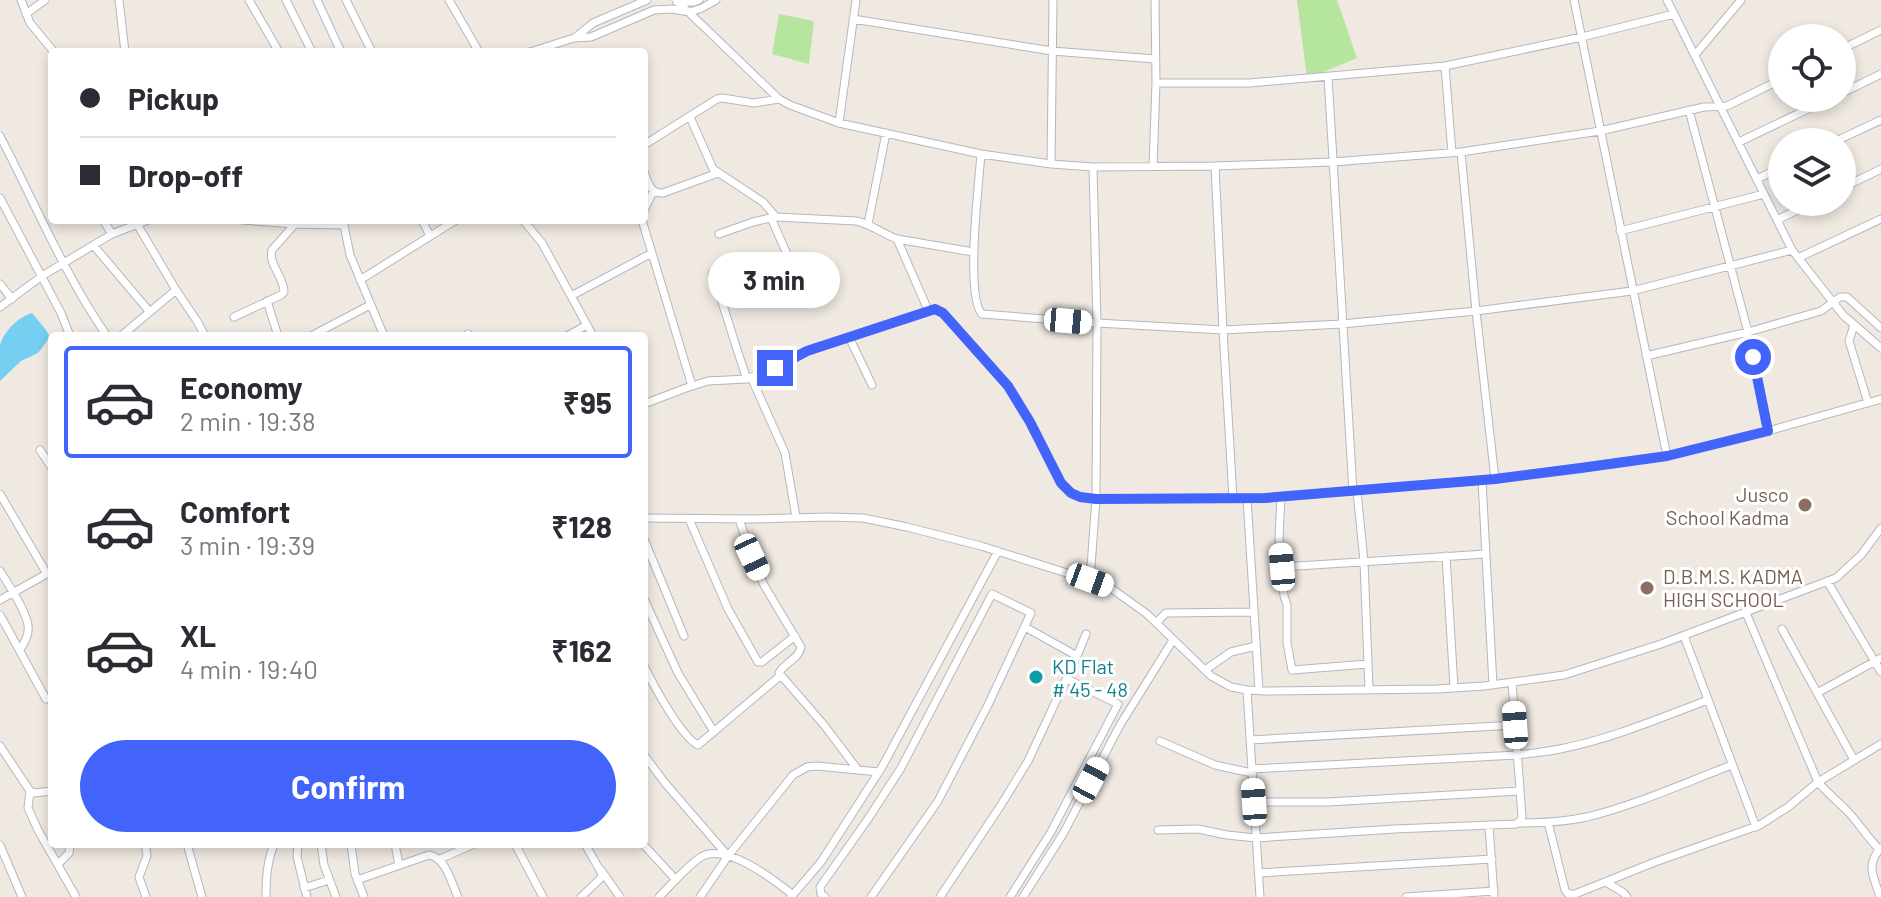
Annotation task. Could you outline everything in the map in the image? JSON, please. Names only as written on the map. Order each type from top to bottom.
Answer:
[{"type":"street","points":[[21,0],[30,23],[51,48]]},
{"type":"street","points":[[26,14],[45,0]]},
{"type":"street","points":[[119,0],[125,48]]},
{"type":"street","points":[[249,0],[277,48]]},
{"type":"street","points":[[286,0],[310,48]]},
{"type":"street","points":[[317,0],[339,48]]},
{"type":"street","points":[[346,0],[370,48]]},
{"type":"street","points":[[449,0],[477,48]]},
{"type":"street","points":[[574,38],[593,23],[647,0]]},
{"type":"street","points":[[676,1],[699,0]]},
{"type":"street","points":[[543,48],[574,38],[591,37],[654,10],[664,8],[690,12],[716,0]]},
{"type":"street","points":[[839,123],[856,0]]},
{"type":"street","points":[[1051,164],[1053,0]]},
{"type":"street","points":[[1153,166],[1155,0]]},
{"type":"street","points":[[1574,0],[1667,456]]},
{"type":"street","points":[[1667,0],[1792,250],[1832,303],[1881,348]]},
{"type":"street","points":[[1695,55],[1741,0]]},
{"type":"street","points":[[676,1],[779,99],[790,105],[839,123],[981,154],[1051,164],[1093,167],[1215,166],[1457,153],[1600,131],[1704,107],[1727,106],[1768,86]]},
{"type":"street","points":[[1156,83],[1250,83],[1445,66],[1674,14]]},
{"type":"street","points":[[853,19],[1052,51],[1155,59]]},
{"type":"street","points":[[1856,42],[1881,30]]},
{"type":"street","points":[[1445,66],[1495,479]]},
{"type":"street","points":[[1856,86],[1881,74]]},
{"type":"street","points":[[1328,77],[1342,324],[1355,491],[1364,562],[1369,689]]},
{"type":"street","points":[[648,143],[717,99],[754,103],[779,99]]},
{"type":"street","points":[[1689,110],[1748,332],[1768,431]]},
{"type":"street","points":[[1739,142],[1802,112]]},
{"type":"street","points":[[690,117],[713,169],[763,202],[774,217],[806,297]]},
{"type":"street","points":[[1856,132],[1881,120]]},
{"type":"street","points":[[868,224],[886,133]]},
{"type":"street","points":[[0,136],[63,264],[105,332]]},
{"type":"street","points":[[981,154],[973,252],[976,306],[982,314],[1223,330],[1342,324],[1632,291],[1792,250]]},
{"type":"street","points":[[1215,166],[1233,498]]},
{"type":"street","points":[[1090,580],[1096,499],[1097,323],[1093,167]]},
{"type":"street","points":[[1856,181],[1881,169]]},
{"type":"street","points":[[648,181],[657,194],[718,173]]},
{"type":"street","points":[[1757,179],[1768,174]]},
{"type":"street","points":[[648,202],[653,192]]},
{"type":"street","points":[[1620,231],[1764,194]]},
{"type":"street","points":[[0,198],[68,332]]},
{"type":"street","points":[[1777,220],[1785,216]]},
{"type":"street","points":[[719,234],[774,217],[837,219],[868,224],[897,239],[973,252]]},
{"type":"street","points":[[1798,258],[1881,219]]},
{"type":"street","points":[[106,224],[112,234]]},
{"type":"street","points":[[0,307],[42,276],[133,224],[200,332]]},
{"type":"street","points":[[234,317],[281,295],[284,288],[271,260],[272,250],[295,224]]},
{"type":"street","points":[[343,224],[350,255],[382,332]]},
{"type":"street","points":[[424,224],[430,236]]},
{"type":"street","points":[[360,280],[450,224]]},
{"type":"street","points":[[526,224],[542,243],[591,332]]},
{"type":"street","points":[[643,224],[692,386]]},
{"type":"street","points":[[897,239],[928,310]]},
{"type":"street","points":[[94,246],[149,311]]},
{"type":"street","points":[[571,296],[652,253]]},
{"type":"street","points":[[712,273],[749,378],[785,453],[796,517]]},
{"type":"street","points":[[0,284],[12,299]]},
{"type":"street","points":[[125,332],[176,290]]},
{"type":"street","points":[[1646,356],[1821,311],[1840,297],[1847,297],[1881,328]]},
{"type":"street","points":[[267,301],[277,332]]},
{"type":"street","points":[[319,332],[370,305]]},
{"type":"street","points":[[648,402],[708,381],[749,378],[807,351],[935,309],[943,313],[1008,386],[1066,489],[1080,497],[1096,499],[1281,497],[1482,481],[1667,456],[1881,399]]},
{"type":"street","points":[[574,332],[587,325]]},
{"type":"street","points":[[1854,325],[1849,341],[1868,403]]},
{"type":"street","points":[[849,337],[872,385]]},
{"type":"street","points":[[40,450],[48,462]]},
{"type":"street","points":[[1482,481],[1493,685]]},
{"type":"street","points":[[0,494],[48,570]]},
{"type":"street","points":[[1281,497],[1279,538],[1292,670],[1368,664]]},
{"type":"street","points":[[1247,498],[1259,690]]},
{"type":"street","points":[[648,518],[863,518],[998,551],[1108,586],[1132,602],[1211,676],[1231,687],[1247,690],[1454,688],[1564,675],[1684,636],[1827,581],[1847,569],[1881,528]]},
{"type":"street","points":[[689,519],[728,609],[758,662],[795,636]]},
{"type":"street","points":[[739,519],[764,585],[801,647],[801,651],[779,671],[780,676],[824,725],[858,770]]},
{"type":"street","points":[[648,549],[684,636]]},
{"type":"street","points":[[659,897],[703,856],[712,853],[728,856],[762,872],[792,896],[821,862],[879,772],[998,551]]},
{"type":"street","points":[[1282,567],[1486,554]]},
{"type":"street","points":[[1446,556],[1454,688]]},
{"type":"street","points":[[0,571],[29,627],[20,650]]},
{"type":"street","points":[[0,600],[48,573]]},
{"type":"street","points":[[1827,581],[1878,660],[1881,672]]},
{"type":"street","points":[[825,897],[820,887],[901,768],[992,594],[1031,613],[938,801],[875,896]]},
{"type":"street","points":[[648,608],[678,673],[714,732]]},
{"type":"street","points":[[1156,623],[1166,613],[1254,612]]},
{"type":"street","points":[[1746,613],[1818,782],[1880,848],[1871,863],[1880,897]]},
{"type":"street","points":[[0,615],[46,699]]},
{"type":"street","points":[[1025,627],[1077,656]]},
{"type":"street","points":[[1782,629],[1854,760]]},
{"type":"street","points":[[940,897],[1028,761],[1086,634]]},
{"type":"street","points":[[1684,636],[1756,827]]},
{"type":"street","points":[[1023,897],[1063,834],[1120,725],[1173,640]]},
{"type":"street","points":[[1205,670],[1231,652],[1256,646]]},
{"type":"street","points":[[1817,693],[1878,660]]},
{"type":"street","points":[[648,673],[669,710],[696,744],[780,676]]},
{"type":"street","points":[[1010,897],[1051,832],[1118,704],[1067,679]]},
{"type":"street","points":[[1512,682],[1522,817],[1519,823]]},
{"type":"street","points":[[1247,690],[1260,897]]},
{"type":"street","points":[[1160,741],[1215,765],[1252,771],[1517,755],[1560,750],[1595,741],[1708,700]]},
{"type":"street","points":[[1250,740],[1515,725]]},
{"type":"street","points":[[1548,822],[1568,894],[1575,894],[1756,827],[1781,812],[1818,782],[1881,744]]},
{"type":"street","points":[[0,746],[30,791],[48,791]]},
{"type":"street","points":[[648,760],[728,856]]},
{"type":"street","points":[[1158,830],[1198,829],[1256,838],[1548,822],[1585,817],[1620,807],[1732,765]]},
{"type":"street","points":[[700,897],[728,856],[793,775],[807,767],[817,766],[879,772]]},
{"type":"street","points":[[30,791],[28,808],[48,847]]},
{"type":"street","points":[[1254,802],[1328,802],[1520,791]]},
{"type":"street","points":[[1406,897],[1494,894],[1489,825]]},
{"type":"street","points":[[0,845],[22,897]]},
{"type":"street","points":[[49,848],[76,897]]},
{"type":"street","points":[[58,864],[69,853],[70,848]]},
{"type":"street","points":[[146,848],[147,856],[139,877],[146,897]]},
{"type":"street","points":[[188,848],[202,897]]},
{"type":"street","points":[[266,897],[266,877],[273,848]]},
{"type":"street","points":[[298,848],[307,897]]},
{"type":"street","points":[[322,848],[324,865],[336,897]]},
{"type":"street","points":[[352,848],[357,880],[364,897]]},
{"type":"street","points":[[396,848],[399,865]]},
{"type":"street","points":[[435,848],[458,897]]},
{"type":"street","points":[[357,880],[429,855],[438,857],[463,848]]},
{"type":"street","points":[[517,848],[543,897]]},
{"type":"street","points":[[587,848],[620,897]]},
{"type":"street","points":[[647,848],[676,880]]},
{"type":"street","points":[[1259,873],[1492,859]]},
{"type":"street","points":[[581,897],[600,879],[601,870]]},
{"type":"street","points":[[304,888],[329,880]]},
{"type":"street","points":[[1606,882],[1627,897]]},
{"type":"green space","points":[[1297,0],[1337,0],[1357,58],[1307,79]]},
{"type":"green space","points":[[779,14],[814,21],[809,64],[772,54]]},
{"type":"water","points":[[32,313],[46,330],[48,340],[38,353],[21,361],[0,381],[2,341],[8,330]]},
{"type":"place","name":"Jusco School Kadma","points":[[1805,505]]},
{"type":"place","name":"D.B.M.S. KADMA HIGH SCHOOL","points":[[1647,588]]},
{"type":"place","name":"KD Flat # 45 - 48","points":[[1036,677]]},
{"type":"route","points":[[775,368],[807,351],[928,310],[939,310],[999,373],[1018,400],[1061,483],[1071,493],[1096,499],[1265,498],[1495,479],[1667,456],[1768,431],[1753,357]]}]
